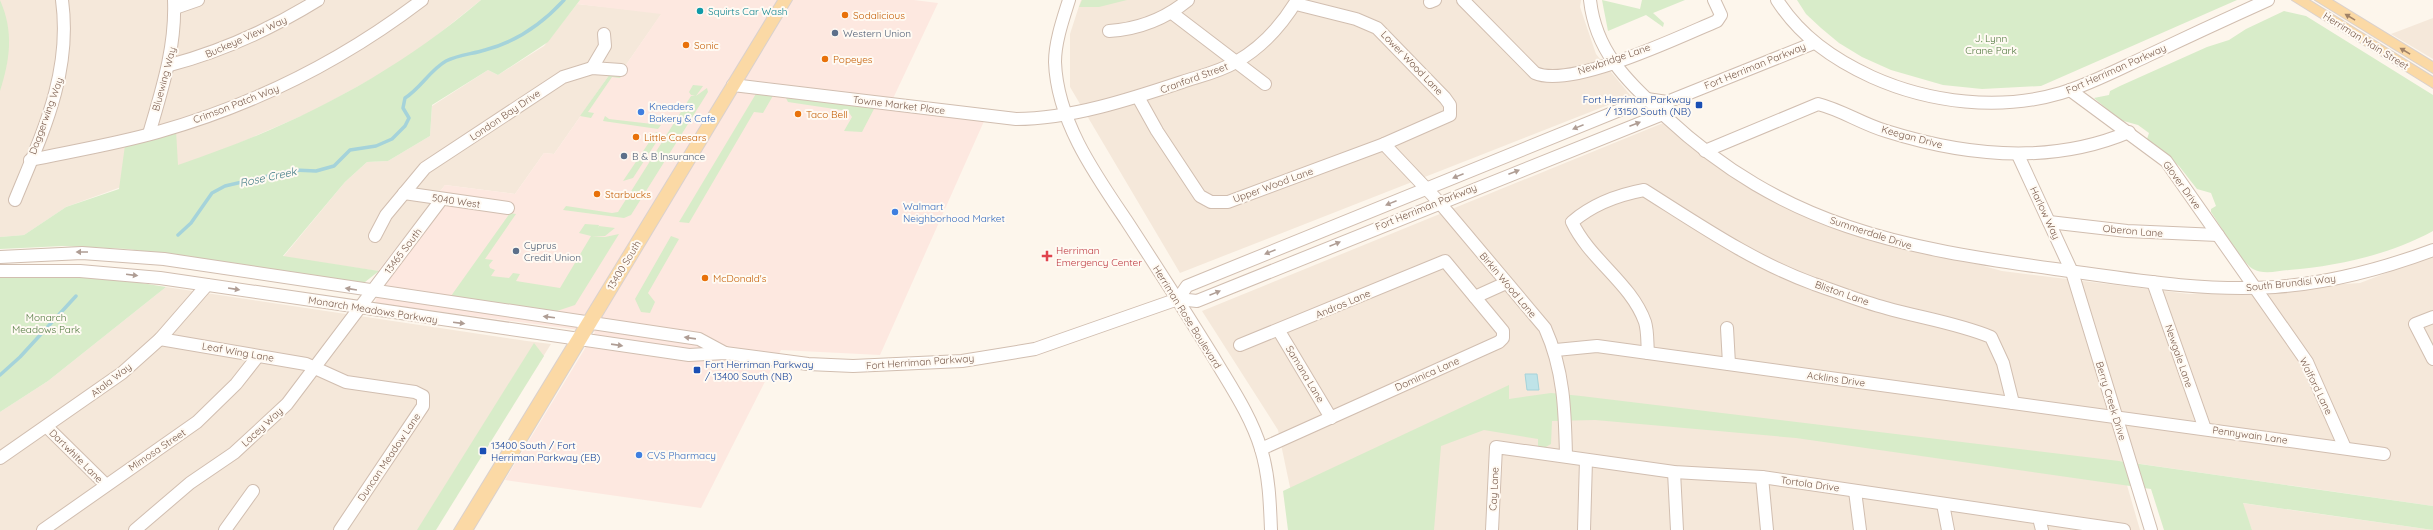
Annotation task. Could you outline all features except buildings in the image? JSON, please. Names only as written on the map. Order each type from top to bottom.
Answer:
[{"type":"main road","name":"13400 South","points":[[463,530],[785,0]]},
{"type":"main road","name":"Herriman Main Street","points":[[2299,0],[2433,83]]},
{"type":"main road","name":"Herriman Main Street","points":[[2322,0],[2433,68]]},
{"type":"street","name":"Daggerwing Way","points":[[15,200],[56,92],[63,65],[66,37],[62,0]]},
{"type":"street","points":[[175,4],[198,0]]},
{"type":"street","name":"Buckeye View Way","points":[[170,65],[203,56],[244,40],[285,20],[318,0]]},
{"type":"street","name":"Crimson Patch Way","points":[[30,160],[115,143],[149,134],[230,108],[305,75],[355,48],[422,0]]},
{"type":"street","name":"Herriman Rose Boulevard","points":[[1069,0],[1061,25],[1055,61],[1060,97],[1065,114],[1100,182],[1178,299],[1241,403],[1261,449],[1269,488],[1271,530]]},
{"type":"street","points":[[1109,31],[1136,27],[1172,13],[1188,0]]},
{"type":"street","name":"Newbridge Lane","points":[[1463,0],[1535,73],[1547,78],[1568,75],[1612,62],[1717,21],[1721,15],[1714,0]]},
{"type":"street","name":"Summerdale Drive","points":[[1590,0],[1590,16],[1598,38],[1612,62],[1655,106],[1705,151],[1747,179],[1787,201],[1846,227],[1928,251],[2072,272]]},
{"type":"street","points":[[1777,0],[1789,21],[1814,43]]},
{"type":"street","name":"Fort Herriman Parkway","points":[[1667,102],[1814,43],[1850,66],[1883,83],[1939,98],[2006,101],[2030,100],[2070,90],[2268,0]]},
{"type":"street","name":"Cranford Street","points":[[1065,114],[1138,97],[1186,83],[1236,62],[1260,44],[1283,23],[1297,2]]},
{"type":"street","name":"Lower Wood Lane","points":[[1297,2],[1356,19],[1377,28],[1446,98],[1451,110]]},
{"type":"street","name":"Bluewing Way","points":[[149,134],[170,65],[174,35],[175,4]]},
{"type":"street","points":[[1172,13],[1265,84]]},
{"type":"street","points":[[592,68],[605,46],[604,34]]},
{"type":"street","name":"London Bay Drive","points":[[375,236],[386,215],[425,168],[563,77],[592,68],[621,70]]},
{"type":"street","name":"Towne Market Place","points":[[733,85],[1016,119],[1040,119],[1065,114]]},
{"type":"street","name":"Glover Drive","points":[[2070,90],[2129,132],[2166,161],[2253,288]]},
{"type":"street","name":"Upper Wood Lane","points":[[1138,97],[1157,131],[1200,196],[1211,202],[1228,202],[1384,144],[1445,118],[1451,110]]},
{"type":"street","points":[[1655,106],[1667,102]]},
{"type":"street","points":[[1655,106],[1667,102]]},
{"type":"street","name":"Keegan Drive","points":[[1705,151],[1818,104],[1884,131],[1938,145],[2018,155],[2061,152],[2093,146],[2129,132]]},
{"type":"street","name":"Fort Herriman Parkway","points":[[1178,299],[1187,286],[1427,188],[1655,106]]},
{"type":"street","name":"Fort Herriman Parkway","points":[[578,339],[689,355],[725,353],[808,364],[852,366],[962,361],[1035,348],[1097,330],[1178,299],[1196,301],[1439,202],[1655,106]]},
{"type":"street","name":"Birkin Wood Lane","points":[[1384,144],[1427,188],[1545,328],[1556,350],[1564,384],[1566,456]]},
{"type":"street","name":"Harlow Way","points":[[2018,155],[2072,272]]},
{"type":"street","name":"Bliston Lane","points":[[1648,353],[1645,320],[1620,281],[1577,236],[1572,222],[1584,210],[1630,192],[1644,190],[1718,237],[1765,262],[1812,283],[1885,308],[1970,328],[1990,337],[2003,363],[2013,403]]},
{"type":"street","name":"5040 West","points":[[404,193],[441,200],[508,208]]},
{"type":"street","name":"13465 South","points":[[365,300],[441,200]]},
{"type":"street","name":"Oberon Lane","points":[[2049,222],[2127,231],[2218,236]]},
{"type":"street","name":"South Brundisi Way","points":[[2072,272],[2153,282],[2253,288],[2352,276],[2391,266],[2433,250]]},
{"type":"street","name":"Monarch Meadows Parkway","points":[[0,257],[56,252],[121,254],[186,263],[365,300],[578,339]]},
{"type":"street","name":"Dominica Lane","points":[[1261,449],[1499,342],[1503,338],[1503,331],[1445,261]]},
{"type":"street","name":"Andros Lane","points":[[1240,345],[1279,331],[1445,261]]},
{"type":"street","name":"Monarch Meadows Parkway","points":[[0,270],[43,268],[96,271],[207,285],[588,323]]},
{"type":"street","name":"Berry Creek Drive","points":[[2072,272],[2151,530]]},
{"type":"street","name":"Newgale Lane","points":[[2153,282],[2205,429]]},
{"type":"street","points":[[1475,297],[1506,283]]},
{"type":"street","name":"Atala Way","points":[[0,458],[47,427],[121,374],[160,339],[207,285]]},
{"type":"street","name":"Walford Lane","points":[[2253,288],[2307,362],[2345,448]]},
{"type":"street","name":"Lacey Way","points":[[135,530],[190,483],[234,452],[287,404],[365,300]]},
{"type":"street","points":[[2433,317],[2415,324],[2433,359]]},
{"type":"street","name":"Fort Herriman Parkway","points":[[588,323],[699,339],[725,353]]},
{"type":"street","points":[[1727,328],[1729,364]]},
{"type":"street","name":"Samana Lane","points":[[1279,331],[1331,418]]},
{"type":"street","name":"Leaf Wing Lane","points":[[160,339],[316,366]]},
{"type":"street","name":"Acklins Drive","points":[[1556,350],[1597,346],[2116,416]]},
{"type":"street","name":"Mimosa Street","points":[[50,528],[106,485],[197,422],[236,384],[258,356]]},
{"type":"street","name":"Duncan Meadow Lane","points":[[316,366],[346,382],[416,392],[424,396],[423,406],[340,530]]},
{"type":"street","name":"Pennywain Lane","points":[[2116,416],[2384,454]]},
{"type":"street","name":"Dartwhite Lane","points":[[47,427],[106,485]]},
{"type":"street","name":"Tortola Drive","points":[[1496,447],[1674,472],[1762,477],[1943,504],[2041,524],[2124,530]]},
{"type":"street","name":"Cay Lane","points":[[1492,530],[1496,447]]},
{"type":"street","points":[[1584,530],[1586,460]]},
{"type":"street","points":[[1674,472],[1677,530]]},
{"type":"street","points":[[1762,477],[1767,530]]},
{"type":"street","points":[[225,530],[254,491]]},
{"type":"street","points":[[1855,491],[1860,530]]},
{"type":"street","points":[[1943,504],[1948,530]]},
{"type":"shaded area","points":[[0,0],[481,0],[426,44],[384,72],[313,111],[223,150],[66,207],[24,235],[0,237]]},
{"type":"shaded area","points":[[580,0],[914,0],[938,3],[889,107],[985,119],[880,355],[781,350],[701,508],[505,480],[595,332],[375,303],[381,281],[378,271],[445,185],[515,194],[544,153],[554,154],[610,74],[619,75],[661,14],[577,4]]},
{"type":"shaded area","points":[[1081,0],[1581,0],[1580,7],[1596,54],[1631,96],[1180,273],[1070,87],[1070,34]]},
{"type":"shaded area","points":[[577,4],[662,13],[619,75],[610,74],[554,154],[544,153],[515,194],[445,185],[378,271],[283,257],[345,182],[367,162],[388,161],[430,136],[432,106],[488,70],[498,75],[544,46]]},
{"type":"shaded area","points":[[2433,18],[2433,59],[2391,34]]},
{"type":"shaded area","points":[[1663,123],[1814,220],[2002,271],[2189,294],[2360,283],[2433,255],[2433,506],[2120,461],[2140,530],[1293,530],[1291,492],[1278,430],[1202,311]]},
{"type":"shaded area","points":[[166,287],[551,344],[435,530],[0,530],[0,412],[48,381]]},
{"type":"shaded area","points":[[2242,503],[2433,530],[2252,530]]},
{"type":"green space","points":[[0,0],[7,23],[9,46],[6,68],[0,91]]},
{"type":"green space","points":[[481,0],[580,0],[548,42],[498,75],[488,70],[432,105],[430,136],[388,161],[367,162],[345,182],[283,256],[379,271],[365,282],[357,283],[128,249],[63,246],[0,249],[0,237],[24,235],[66,207],[119,189],[125,145],[176,130],[178,165],[260,134],[337,98],[374,76],[411,53]]},
{"type":"green space","points":[[1082,0],[1127,0],[1099,7],[1079,7]]},
{"type":"green space","points":[[1602,0],[1640,9],[1642,0],[1685,0],[1653,13],[1664,23],[1663,27],[1646,15],[1608,31]]},
{"type":"green space","name":"J. Lynn Crane Park","points":[[1797,0],[2237,0],[2041,86],[1982,89],[1943,85],[1891,70],[1862,57],[1839,43],[1821,28],[1806,14]]},
{"type":"green space","points":[[2284,11],[2306,16],[2433,95],[2433,231],[2399,247],[2363,258],[2326,266],[2275,272],[2257,271],[2248,265],[2243,259],[2211,212],[2211,209],[2216,206],[2211,193],[2197,189],[2179,166],[2147,139],[2149,133],[2138,125],[2120,120],[2094,98],[2109,95],[2110,91],[2120,86],[2207,47],[2229,40],[2246,29]]},
{"type":"green space","points":[[610,74],[622,75],[620,78],[612,77],[588,112],[594,113],[591,118],[580,116]]},
{"type":"green space","points":[[693,85],[703,86],[696,96],[707,88],[708,92],[631,215],[624,218],[563,210],[566,206],[612,213],[618,212],[691,96],[695,96],[691,95],[689,92]]},
{"type":"green space","points":[[757,92],[774,94],[763,113],[754,112],[689,223],[679,222]]},
{"type":"green space","points":[[789,96],[875,107],[862,132],[844,131],[852,117],[848,111],[788,102],[786,98]]},
{"type":"green space","points":[[605,116],[609,119],[661,125],[658,129],[603,121]]},
{"type":"green space","points":[[656,132],[660,134],[659,138],[633,178],[623,181]]},
{"type":"green space","points":[[510,213],[516,214],[485,259],[493,260],[489,265],[490,268],[495,270],[491,276],[509,278],[513,273],[520,274],[516,281],[560,288],[591,236],[579,233],[585,224],[599,225],[598,228],[599,226],[615,228],[605,236],[592,236],[605,237],[619,234],[575,305],[557,311],[451,296]]},
{"type":"green space","points":[[671,236],[679,239],[648,293],[655,302],[650,313],[641,312],[635,299]]},
{"type":"green space","name":"Monarch Meadows Park","points":[[62,275],[123,280],[166,287],[48,381],[0,412],[0,277]]},
{"type":"green space","points":[[534,343],[544,356],[436,530],[417,530]]},
{"type":"green space","points":[[1509,385],[1509,399],[1551,393],[1581,396],[2119,461],[2433,506],[2433,530],[2243,503],[2252,530],[2164,530],[2151,489],[1796,438],[1595,420],[1552,421],[1551,444],[1544,448],[1538,447],[1538,439],[1484,430],[1441,446],[1434,530],[1288,530],[1283,491]]},
{"type":"water","points":[[1525,374],[1537,374],[1539,390],[1527,390]]},
{"type":"waterway","name":"Rose Creek","points":[[178,235],[191,223],[212,193],[225,186],[294,170],[316,171],[334,166],[350,150],[376,146],[392,139],[405,126],[409,118],[403,108],[405,98],[411,94],[440,65],[460,56],[496,47],[518,37],[547,17],[564,0]]},
{"type":"waterway","name":"Rose Creek","points":[[0,375],[20,357],[76,296]]},
{"type":"place","name":"Squirts Car Wash","points":[[700,11]]},
{"type":"place","name":"Sodalicious","points":[[845,15]]},
{"type":"place","name":"Western Union","points":[[835,33]]},
{"type":"place","name":"Sonic","points":[[686,45]]},
{"type":"place","name":"Popeyes","points":[[825,59]]},
{"type":"place","name":"Fort Herriman Parkway / 13150 South (NB)","points":[[1699,105]]},
{"type":"place","name":"Kneaders Bakery & Cafe","points":[[641,112]]},
{"type":"place","name":"Taco Bell","points":[[798,114]]},
{"type":"place","name":"Little Caesars","points":[[636,137]]},
{"type":"place","name":"B & B Insurance","points":[[624,156]]},
{"type":"place","name":"Starbucks","points":[[597,194]]},
{"type":"place","name":"Walmart Neighborhood Market","points":[[895,212]]},
{"type":"place","name":"Cyprus Credit Union","points":[[516,251]]},
{"type":"place","name":"Herriman Emergency Center","points":[[1047,256]]},
{"type":"place","name":"McDonald's","points":[[705,278]]},
{"type":"place","name":"Fort Herriman Parkway / 13400 South (NB)","points":[[697,370]]},
{"type":"place","name":"13400 South / Fort Herriman Parkway (EB)","points":[[483,451]]},
{"type":"place","name":"CVS Pharmacy","points":[[639,455]]}]
